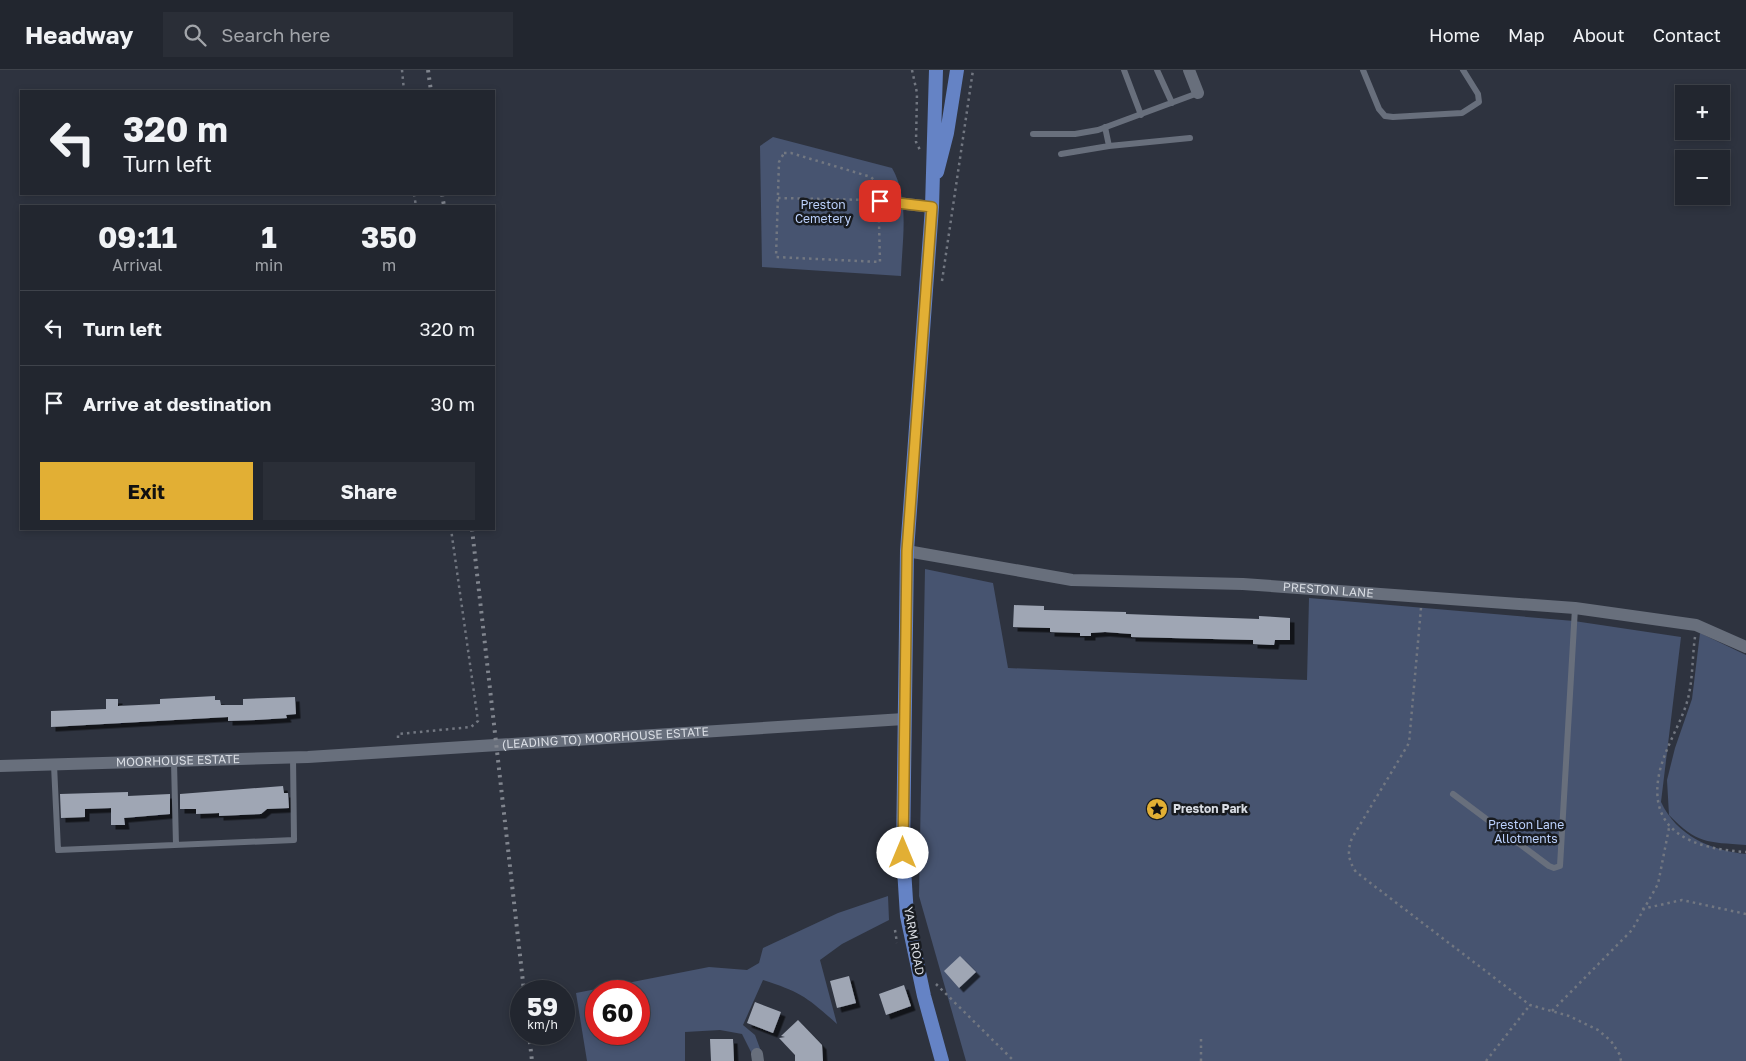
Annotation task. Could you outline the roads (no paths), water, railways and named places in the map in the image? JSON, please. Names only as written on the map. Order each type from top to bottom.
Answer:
[{"type":"main road","points":[[933,190],[931,174],[936,70]]},
{"type":"main road","points":[[933,190],[947,133],[956,70]]},
{"type":"main road","name":"YARM ROAD","points":[[933,190],[907,551],[903,853],[907,916],[924,996],[942,1061]]},
{"type":"street","points":[[1189,70],[1198,93]]},
{"type":"street","points":[[880,201],[932,207]]},
{"type":"street","name":"PRESTON LANE","points":[[907,551],[1072,580],[1243,584],[1575,608],[1696,624],[1746,647]]},
{"type":"street","name":"(LEADING TO) MOORHOUSE ESTATE","points":[[308,757],[904,719]]},
{"type":"street","name":"MOORHOUSE ESTATE","points":[[0,766],[308,757]]},
{"type":"lane","points":[[1124,70],[1141,115]]},
{"type":"lane","points":[[1157,70],[1172,103]]},
{"type":"lane","points":[[1363,70],[1379,109],[1385,116],[1393,117],[1462,113],[1472,109],[1479,102],[1478,94],[1463,70]]},
{"type":"lane","points":[[1033,134],[1075,134],[1105,127],[1198,93]]},
{"type":"lane","points":[[1105,127],[1109,146]]},
{"type":"lane","points":[[1061,154],[1109,146],[1190,138]]},
{"type":"lane","points":[[1453,794],[1549,866],[1554,868],[1560,866],[1575,608]]},
{"type":"lane","points":[[51,765],[58,850],[294,840],[293,757]]},
{"type":"lane","points":[[174,762],[176,845]]},
{"type":"railway","points":[[428,70],[431,90]]},
{"type":"railway","points":[[442,195],[444,205]]},
{"type":"railway","points":[[472,530],[523,980]]},
{"type":"railway","points":[[530,1045],[532,1061]]},
{"type":"place","name":"Preston Park","points":[[1157,809]]},
{"type":"park label","name":"Preston Cemetery","points":[[823,212]]},
{"type":"park label","name":"Preston Lane Allotments","points":[[1526,832]]}]
